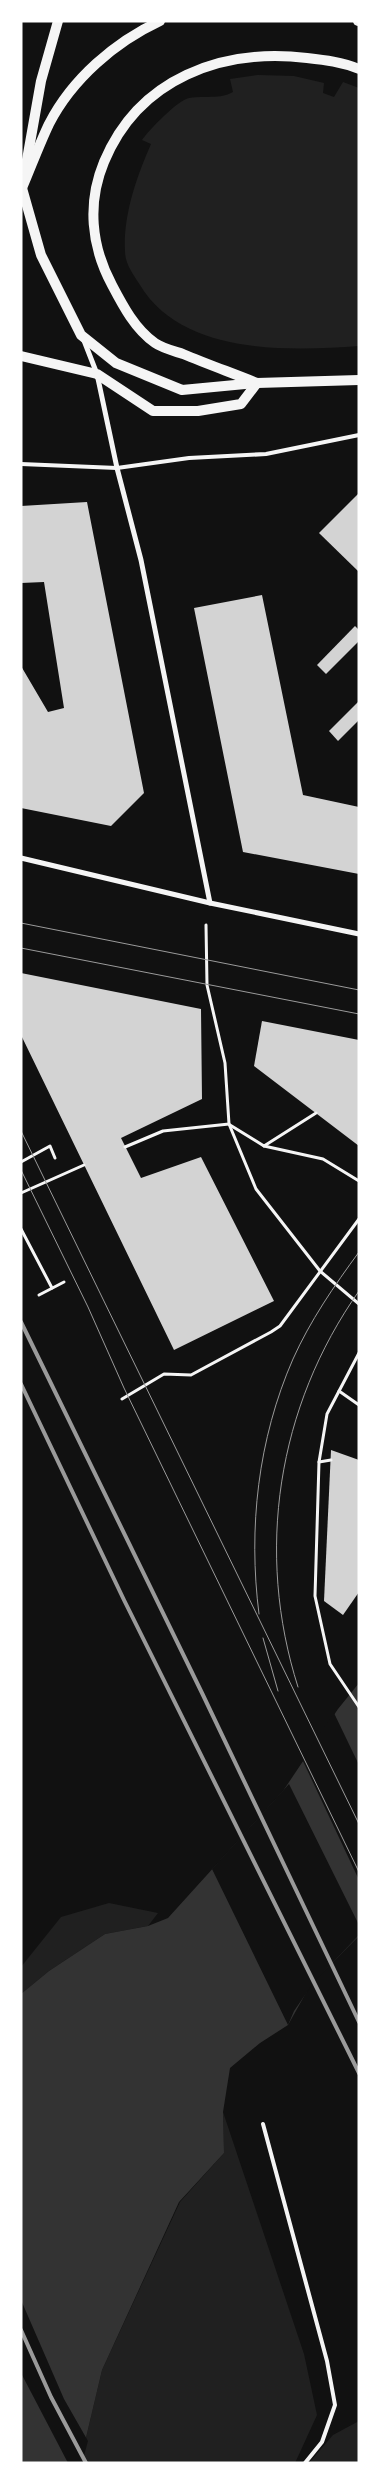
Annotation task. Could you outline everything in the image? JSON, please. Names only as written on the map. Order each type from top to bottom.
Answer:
[{"type":"main road","points":[[58,21],[41,80],[22,189],[41,255],[81,335],[116,363],[182,390],[257,383],[359,380]]},
{"type":"main road","points":[[22,189],[50,123],[85,73],[137,32],[160,21]]},
{"type":"main road","points":[[257,383],[155,343],[134,322],[106,273],[95,242],[92,215],[96,182],[124,123],[146,100],[182,78],[214,63],[253,56],[288,56],[344,62],[359,69]]},
{"type":"main road","points":[[21,356],[97,374],[153,411],[198,411],[241,404],[257,383]]},
{"type":"street","points":[[81,335],[97,374],[117,468],[141,560],[210,903]]},
{"type":"street","points":[[21,858],[210,903],[359,934]]},
{"type":"lane","points":[[21,464],[117,468],[189,458],[266,454],[346,436],[359,435]]},
{"type":"lane","points":[[263,2124],[327,2361],[335,2405],[322,2442],[306,2463]]},
{"type":"path","points":[[210,903],[205,932],[207,985],[225,1063],[229,1124],[256,1189],[320,1271],[359,1304]]},
{"type":"path","points":[[264,1146],[316,1113]]},
{"type":"path","points":[[125,1147],[163,1131],[229,1124],[264,1146],[323,1159],[359,1181]]},
{"type":"path","points":[[21,1162],[50,1146],[55,1158]]},
{"type":"path","points":[[21,1193],[84,1165]]},
{"type":"path","points":[[122,1399],[164,1374],[191,1375],[280,1326],[359,1218]]},
{"type":"path","points":[[21,1229],[52,1288]]},
{"type":"path","points":[[39,1295],[64,1282]]},
{"type":"path","points":[[359,1353],[328,1414],[319,1462],[315,1596],[330,1664],[359,1707]]},
{"type":"path","points":[[339,1391],[359,1406]]},
{"type":"path","points":[[319,1462],[331,1460]]},
{"type":"shaded area","points":[[258,75],[294,76],[324,83],[323,93],[334,97],[343,82],[359,88],[359,346],[331,348],[269,347],[238,344],[209,336],[182,325],[159,308],[140,285],[128,265],[125,256],[126,224],[136,182],[151,144],[142,140],[164,116],[184,100],[228,94],[233,92],[230,79]]},
{"type":"shaded area","points":[[359,1683],[359,1936],[311,1984],[288,2025],[260,2043],[230,2068],[223,2112],[224,2153],[179,2202],[102,2370],[80,2463],[21,2463],[21,1994],[49,1971],[105,1934],[148,1926],[168,1918],[283,1791],[338,1709]]},
{"type":"shaded area","points":[[109,1903],[158,1913],[148,1926],[105,1934],[49,1971],[21,1994],[21,1967],[61,1917]]},
{"type":"shaded area","points":[[223,2112],[304,2354],[317,2415],[295,2463],[80,2463],[102,2370],[180,2202],[224,2153]]},
{"type":"shaded area","points":[[359,2421],[359,2463],[309,2463],[333,2435]]},
{"type":"pier","points":[[334,1713],[359,1765],[359,1880],[302,1759]]},
{"type":"pier","points":[[289,1784],[359,1925],[359,1935],[314,1982],[294,2011],[288,2025],[212,1869]]},
{"type":"pier","points":[[21,2300],[64,2399],[88,2441],[82,2463],[68,2463],[21,2373]]},
{"type":"building","points":[[359,493],[359,572],[319,533]]},
{"type":"building","points":[[87,502],[144,793],[111,826],[21,808],[21,666],[48,712],[64,708],[44,582],[21,583],[21,506]]},
{"type":"building","points":[[262,595],[303,795],[359,807],[359,874],[243,852],[194,608]]},
{"type":"building","points":[[355,626],[359,630],[359,641],[326,674],[317,665]]},
{"type":"building","points":[[359,701],[359,720],[338,741],[329,731]]},
{"type":"building","points":[[21,973],[201,1009],[202,1099],[121,1138],[141,1178],[201,1157],[274,1301],[174,1350],[21,1035]]},
{"type":"building","points":[[262,1021],[359,1040],[359,1146],[254,1066]]},
{"type":"building","points":[[331,1450],[359,1460],[359,1592],[343,1615],[324,1601]]},
{"type":"tram line","points":[[21,923],[359,990]]},
{"type":"tram line","points":[[21,948],[359,1014]]},
{"type":"tram line","points":[[21,1131],[359,1824]]},
{"type":"tram line","points":[[21,1170],[88,1307],[124,1388],[359,1872]]},
{"type":"tram line","points":[[259,1614],[256,1582],[256,1517],[259,1484],[271,1420],[293,1359],[307,1331],[359,1252]]},
{"type":"tram line","points":[[298,1687],[285,1636],[278,1584],[277,1533],[282,1482],[292,1432],[309,1383],[331,1336],[359,1291]]},
{"type":"tram line","points":[[263,1638],[278,1691]]},
{"type":"railway","points":[[21,1322],[202,1693],[359,2022]]},
{"type":"railway","points":[[21,1384],[124,1600],[359,2073]]},
{"type":"railway","points":[[21,2330],[51,2397],[86,2463]]}]
